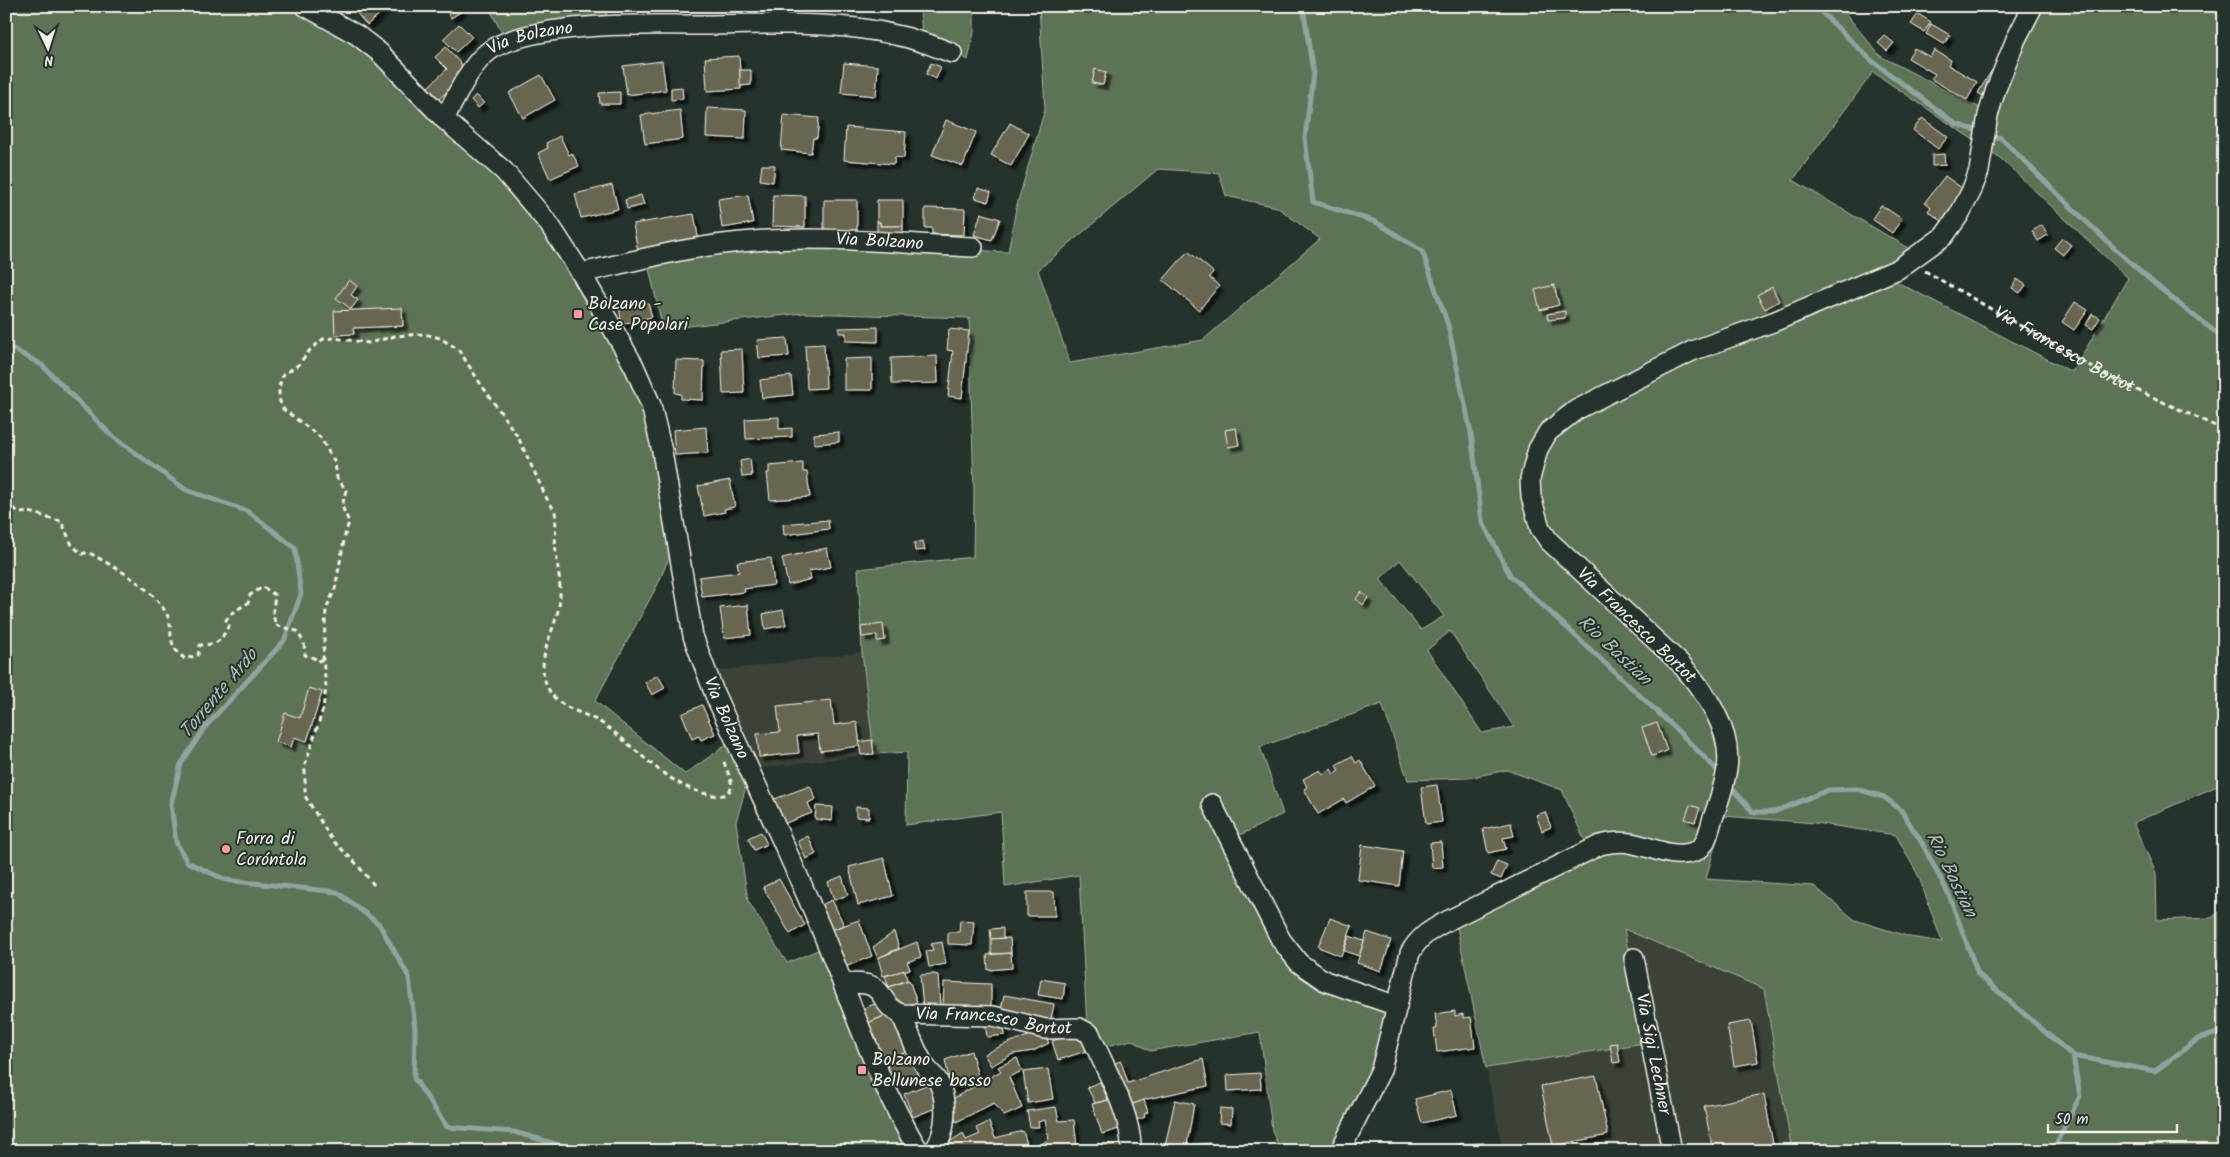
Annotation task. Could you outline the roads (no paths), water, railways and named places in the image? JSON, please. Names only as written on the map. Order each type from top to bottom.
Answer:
[{"type":"street","name":"Via Bolzano","points":[[305,6],[357,35],[380,52],[444,119],[504,171],[522,190],[550,224],[581,273],[634,366],[651,405],[662,451],[693,636],[715,695],[820,927],[877,1069],[903,1124],[919,1151]]},
{"type":"street","name":"Via Francesco Bortot","points":[[1340,1151],[1381,1070],[1410,953],[1417,941],[1428,932],[1600,845],[1614,842],[1630,843],[1674,854],[1696,851],[1705,842],[1720,796],[1727,769],[1728,752],[1719,720],[1698,684],[1681,664],[1557,551],[1540,528],[1534,512],[1530,479],[1538,449],[1548,432],[1576,410],[1692,351],[1773,322],[1873,281],[1909,262],[1944,236],[1959,215],[1971,192],[1979,171],[1988,115],[1996,89],[2016,39],[2033,6]]},
{"type":"street","name":"Via Bolzano","points":[[444,119],[475,66],[495,47],[520,38],[556,31],[635,26],[813,25],[896,35],[952,53]]},
{"type":"street","name":"Via Bolzano","points":[[581,273],[671,252],[754,241],[813,240],[973,248]]},
{"type":"street","points":[[1212,804],[1281,940],[1299,962],[1325,981],[1397,1006]]},
{"type":"street","name":"Via Sigi Lechner","points":[[1634,958],[1672,1151]]},
{"type":"street","name":"Via Francesco Bortot","points":[[843,984],[873,986],[879,990],[892,1008],[901,1014],[993,1016],[1045,1028],[1079,1028],[1085,1030],[1093,1041],[1130,1128],[1130,1151]]},
{"type":"street","points":[[901,1014],[926,1067],[940,1086],[944,1126],[942,1138],[934,1151]]},
{"type":"waterway","name":"Rio Bastian","points":[[1303,6],[1313,73],[1305,138],[1313,202],[1376,222],[1422,251],[1448,325],[1471,433],[1482,521],[1510,575],[1677,730],[1721,774]]},
{"type":"waterway","points":[[1815,6],[1871,60],[1956,124],[1981,132]]},
{"type":"waterway","points":[[1989,135],[2001,138],[2136,268],[2224,338]]},
{"type":"waterway","name":"Torrente Ardo","points":[[6,345],[42,365],[111,435],[186,490],[249,512],[295,548],[301,594],[284,641],[205,727],[181,764],[171,804],[176,842],[187,862],[226,880],[337,892],[379,924],[409,977],[415,1028],[414,1078],[447,1127],[514,1132],[580,1151]]},
{"type":"waterway","name":"Rio Bastian","points":[[1729,785],[1753,812],[1774,812],[1828,790],[1857,789],[1884,797],[1901,810],[1922,843],[1949,895],[1978,974],[2073,1056],[2080,1096],[2055,1146],[2045,1151]]},
{"type":"waterway","points":[[2073,1056],[2155,1071],[2198,1039],[2224,1031]]},
{"type":"waterway","points":[[2055,1146],[2064,1151]]},
{"type":"place","name":"Bolzano - Case Popolari","points":[[578,314]]},
{"type":"place","name":"Forra di Coróntola","points":[[226,849]]},
{"type":"place","name":"Bolzano Bellunese basso","points":[[862,1070]]}]
